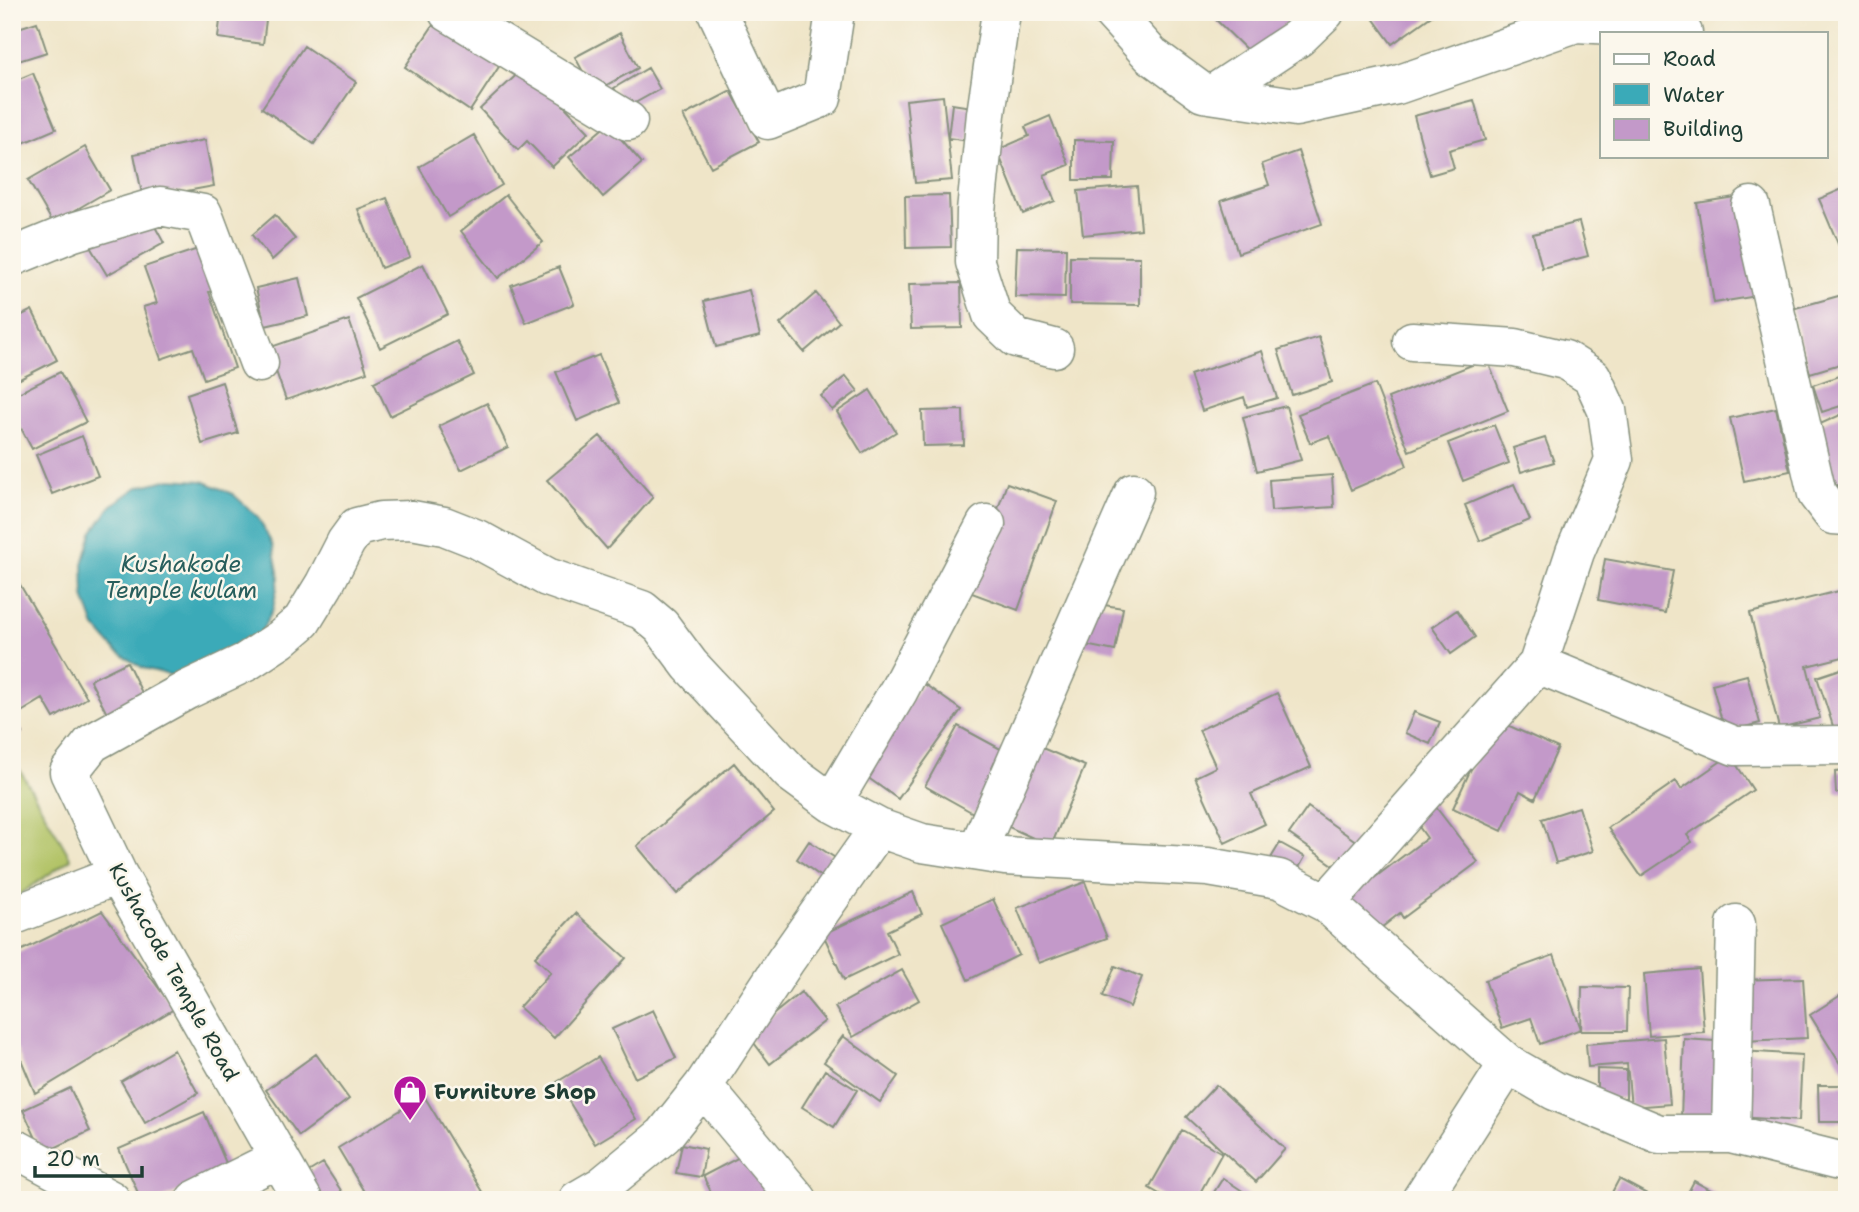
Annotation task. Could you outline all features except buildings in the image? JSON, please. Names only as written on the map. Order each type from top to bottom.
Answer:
[{"type":"street","points":[[448,12],[628,121]]},
{"type":"street","points":[[717,12],[768,120],[821,97],[835,12]]},
{"type":"street","points":[[1001,12],[978,187],[975,262],[992,315],[1016,338],[1054,348]]},
{"type":"street","points":[[1112,12],[1152,55],[1203,93],[1296,107],[1397,85],[1577,23],[1652,27],[1678,32]]},
{"type":"street","points":[[1213,94],[1298,38],[1325,12]]},
{"type":"street","points":[[12,257],[72,232],[160,206],[203,215],[259,363]]},
{"type":"street","points":[[1751,206],[1817,494],[1833,515],[1847,516]]},
{"type":"street","points":[[1326,903],[1538,664],[1576,552],[1614,460],[1607,410],[1592,377],[1565,360],[1515,348],[1412,341]]},
{"type":"street","points":[[976,851],[1134,492]]},
{"type":"street","name":"Kushacode Temple Road","points":[[303,1200],[118,875],[69,772],[92,743],[187,690],[246,662],[281,639],[302,621],[357,527],[382,521],[412,520],[444,526],[477,539],[547,577],[642,610],[661,626],[690,665],[791,773],[832,803]]},
{"type":"street","points":[[986,524],[899,690],[832,803],[879,828],[922,843],[1005,856],[1208,867],[1279,879],[1326,903],[1508,1064],[1555,1091],[1658,1134],[1731,1134],[1847,1163]]},
{"type":"street","points":[[1538,664],[1735,746],[1847,745]]},
{"type":"street","points":[[578,1200],[602,1186],[664,1135],[703,1086],[786,960],[879,828]]},
{"type":"street","points":[[12,916],[118,875]]},
{"type":"street","points":[[1731,1134],[1735,924]]},
{"type":"street","points":[[1421,1200],[1508,1064]]},
{"type":"street","points":[[703,1086],[798,1200]]},
{"type":"street","points":[[12,1153],[18,1150],[111,1200]]},
{"type":"street","points":[[195,1200],[279,1158]]},
{"type":"green space","points":[[12,765],[17,765],[71,859],[19,895],[12,896]]},
{"type":"water","name":"Kushakode Temple kulam","points":[[170,479],[203,481],[233,494],[258,517],[273,546],[279,577],[273,609],[258,638],[174,676],[143,668],[116,651],[95,627],[84,597],[83,564],[92,533],[111,506],[138,487]]},
{"type":"place","name":"Furniture Shop","points":[[410,1122]]}]
